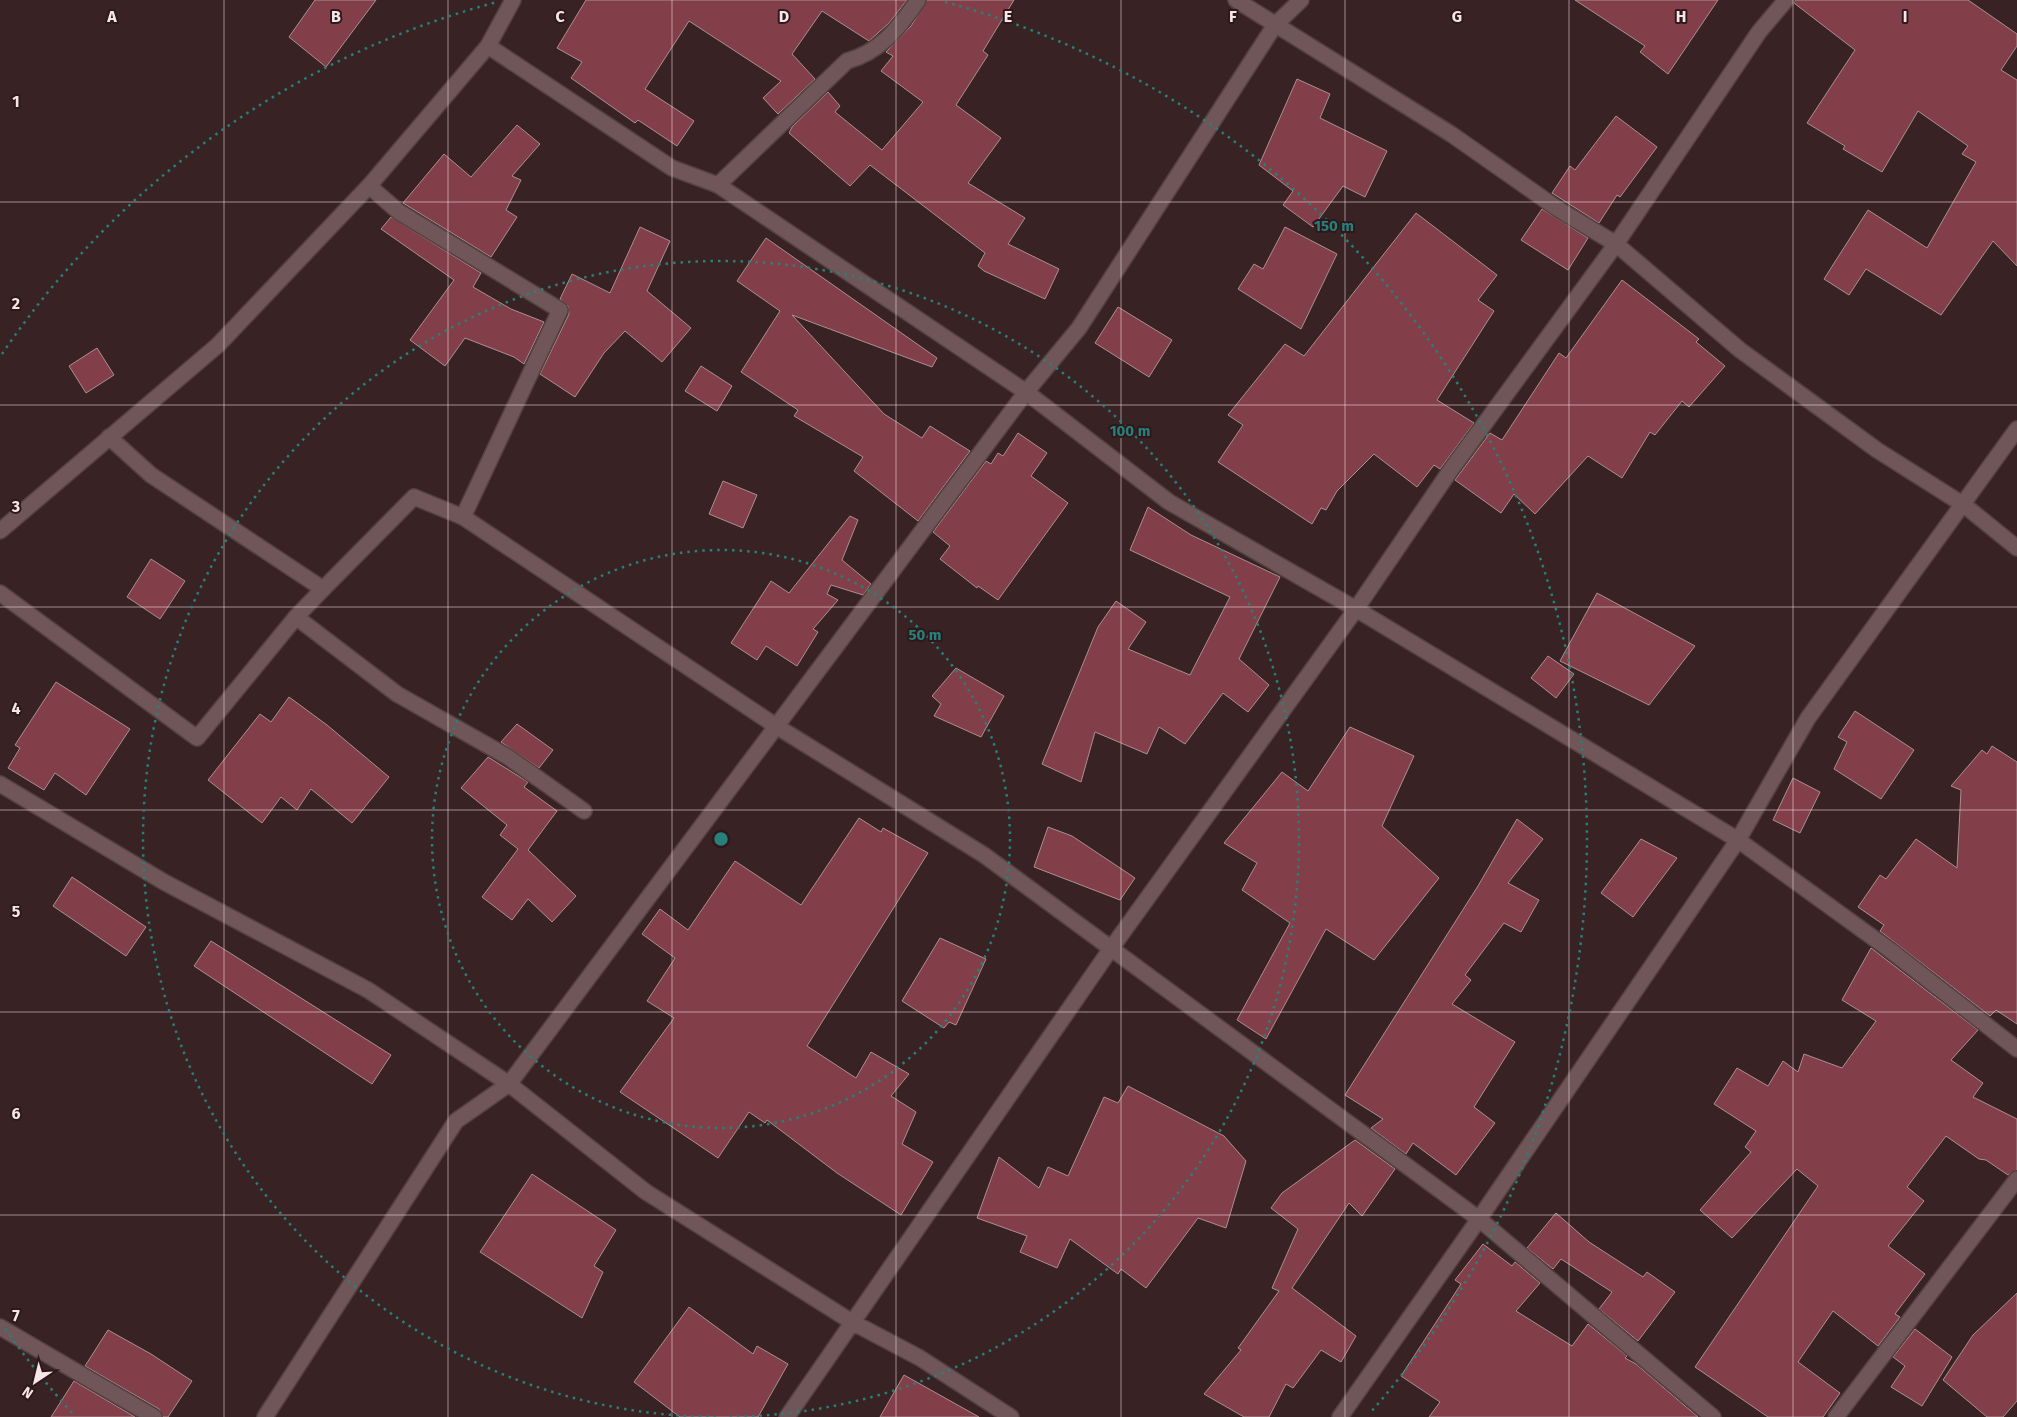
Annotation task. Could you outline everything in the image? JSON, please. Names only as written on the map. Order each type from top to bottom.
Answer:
[{"type":"street","points":[[0,531],[218,345],[369,186],[488,46],[514,0]]},
{"type":"street","points":[[718,185],[847,61],[864,57],[888,39],[903,22],[918,0]]},
{"type":"street","points":[[1236,0],[1451,134],[1558,209],[1616,244],[1740,350],[1877,450],[1964,505],[2017,548]]},
{"type":"street","points":[[265,1417],[456,1121],[509,1084],[1026,392],[1079,328],[1275,26],[1301,0]]},
{"type":"street","points":[[787,1417],[1110,950],[1356,609],[1450,471],[1616,244],[1759,32],[1786,0]]},
{"type":"street","points":[[488,46],[672,168],[718,185],[1026,392],[1169,502],[1356,609],[1738,840],[1890,950],[2017,1049]]},
{"type":"street","points":[[369,186],[399,212],[560,310],[463,517]]},
{"type":"street","points":[[1340,1417],[1479,1219],[1738,840],[1808,718],[1964,505],[2017,429]]},
{"type":"street","points":[[109,437],[151,475],[323,589]]},
{"type":"street","points":[[0,593],[198,738],[296,617],[414,497],[463,517],[776,726],[984,855],[1110,950],[1479,1219],[1713,1417]]},
{"type":"street","points":[[296,617],[397,694],[508,757],[584,811]]},
{"type":"street","points":[[0,784],[164,882],[368,990],[509,1084],[646,1192],[852,1322],[920,1358],[1011,1417]]},
{"type":"street","points":[[1836,1417],[2017,1179]]},
{"type":"street","points":[[1,1330],[154,1417]]},
{"type":"building","points":[[315,0],[376,0],[326,67],[289,37]]},
{"type":"building","points":[[586,0],[907,0],[889,23],[869,41],[822,11],[792,54],[815,79],[778,114],[763,98],[781,81],[689,21],[645,89],[694,121],[677,146],[638,120],[635,123],[571,78],[582,62],[557,48]]},
{"type":"building","points":[[927,0],[1014,0],[983,51],[988,55],[956,105],[1001,138],[968,183],[1025,218],[1008,244],[1059,269],[1045,299],[984,271],[978,266],[985,253],[870,165],[850,186],[789,133],[792,127],[828,92],[840,106],[835,112],[882,150],[923,102],[881,71],[893,56],[886,52],[911,26]]},
{"type":"building","points":[[1575,0],[1718,0],[1668,74],[1640,52],[1645,46]]},
{"type":"building","points":[[1795,0],[1968,0],[2017,34],[2017,46],[2001,70],[2017,80],[2017,266],[1993,241],[1941,315],[1866,269],[1849,295],[1824,279],[1868,210],[1927,248],[1976,162],[1962,154],[1968,146],[1918,111],[1882,172],[1843,149],[1845,146],[1807,123],[1855,50],[1794,3]]},
{"type":"building","points":[[1297,79],[1330,94],[1320,118],[1387,151],[1365,197],[1343,186],[1313,227],[1283,205],[1293,191],[1259,165]]},
{"type":"building","points":[[1616,116],[1657,147],[1620,197],[1617,195],[1599,223],[1552,193],[1570,166],[1575,170]]},
{"type":"building","points":[[517,125],[540,144],[512,176],[521,180],[506,210],[517,217],[491,257],[403,203],[444,154],[471,177]]},
{"type":"building","points":[[1542,209],[1588,238],[1568,270],[1521,240]]},
{"type":"building","points":[[1416,213],[1497,275],[1478,300],[1494,311],[1437,400],[1474,423],[1440,469],[1434,465],[1417,487],[1374,454],[1337,491],[1326,510],[1321,508],[1312,524],[1218,462],[1243,425],[1228,415],[1285,344],[1304,356]]},
{"type":"building","points":[[391,217],[481,273],[473,287],[511,309],[544,322],[524,364],[514,357],[465,338],[445,366],[410,340],[454,280],[381,229]]},
{"type":"building","points":[[640,227],[670,241],[647,291],[691,328],[662,362],[625,331],[604,353],[575,397],[540,374],[569,314],[568,306],[560,299],[572,274],[610,293]]},
{"type":"building","points":[[1285,227],[1337,254],[1301,329],[1238,289],[1254,264],[1263,269]]},
{"type":"building","points":[[766,238],[937,358],[932,367],[792,315],[884,414],[922,438],[930,426],[970,451],[918,521],[854,471],[863,457],[794,416],[798,410],[741,372],[780,311],[737,281]]},
{"type":"building","points":[[1622,280],[1699,339],[1696,342],[1725,366],[1689,407],[1682,401],[1655,435],[1650,432],[1622,478],[1588,456],[1535,514],[1514,494],[1501,513],[1455,480],[1490,433],[1502,440],[1559,353],[1566,358]]},
{"type":"building","points":[[1118,307],[1172,340],[1149,377],[1095,343]]},
{"type":"building","points":[[97,348],[114,375],[86,393],[69,366]]},
{"type":"building","points":[[701,366],[732,386],[717,411],[685,391]]},
{"type":"building","points":[[1018,433],[1047,453],[1031,476],[1068,503],[998,600],[978,586],[977,588],[940,559],[950,546],[933,532],[986,461],[991,464],[998,453],[1003,456]]},
{"type":"building","points":[[723,481],[757,495],[743,528],[709,514]]},
{"type":"building","points":[[1148,507],[1191,535],[1280,577],[1239,659],[1269,685],[1248,712],[1223,693],[1185,744],[1159,727],[1147,754],[1095,732],[1081,782],[1042,764],[1098,627],[1116,601],[1146,622],[1128,649],[1190,675],[1230,597],[1130,550]]},
{"type":"building","points":[[850,516],[858,520],[842,560],[871,584],[863,595],[831,585],[827,594],[838,600],[813,629],[818,632],[797,666],[766,646],[757,660],[731,643],[771,581],[789,593]]},
{"type":"building","points":[[151,559],[185,581],[160,619],[127,597]]},
{"type":"building","points":[[1597,593],[1695,646],[1649,705],[1560,661]]},
{"type":"building","points":[[1548,656],[1574,674],[1556,698],[1531,678]]},
{"type":"building","points":[[956,668],[1004,696],[981,737],[934,716],[941,704],[932,696]]},
{"type":"building","points":[[56,682],[130,729],[86,795],[55,773],[44,790],[8,768],[20,748],[15,745]]},
{"type":"building","points":[[289,697],[327,725],[389,777],[352,823],[311,789],[297,810],[281,797],[262,823],[208,780],[260,714],[271,722]]},
{"type":"building","points":[[1855,711],[1914,750],[1881,799],[1834,769],[1847,742],[1838,737]]},
{"type":"building","points":[[517,724],[553,750],[539,768],[501,742]]},
{"type":"building","points":[[1350,727],[1414,756],[1382,826],[1439,878],[1374,960],[1326,929],[1266,1039],[1237,1020],[1290,923],[1242,890],[1257,863],[1224,843],[1282,772],[1308,791]]},
{"type":"building","points":[[1992,746],[2017,762],[2017,1024],[1996,1010],[1990,1016],[1880,931],[1884,925],[1858,907],[1880,875],[1886,879],[1916,839],[1957,868],[1961,790],[1951,786],[1982,750],[1987,754]]},
{"type":"building","points":[[488,757],[528,782],[524,787],[557,811],[528,850],[576,896],[552,922],[528,899],[512,920],[482,897],[518,849],[500,835],[507,825],[461,788]]},
{"type":"building","points":[[1793,778],[1820,792],[1800,833],[1773,820]]},
{"type":"building","points":[[859,818],[881,832],[883,828],[928,853],[807,1046],[856,1078],[871,1052],[909,1074],[891,1096],[916,1112],[902,1144],[933,1162],[901,1215],[837,1173],[767,1120],[765,1123],[749,1112],[718,1158],[620,1092],[674,1018],[647,1001],[675,958],[642,934],[660,909],[688,930],[735,861],[801,905]]},
{"type":"building","points":[[1517,819],[1543,839],[1508,883],[1539,900],[1521,932],[1504,923],[1465,975],[1471,980],[1452,1004],[1515,1042],[1474,1107],[1495,1123],[1456,1175],[1413,1143],[1406,1154],[1371,1128],[1383,1119],[1345,1095],[1478,886]]},
{"type":"building","points":[[1048,827],[1072,836],[1135,878],[1120,900],[1034,867]]},
{"type":"building","points":[[1641,839],[1677,858],[1633,917],[1601,893]]},
{"type":"building","points":[[72,877],[146,927],[126,956],[53,906]]},
{"type":"building","points":[[940,938],[986,959],[956,1025],[949,1022],[944,1028],[902,1001]]},
{"type":"building","points":[[211,941],[391,1055],[372,1084],[194,966]]},
{"type":"building","points":[[1871,948],[1978,1030],[1951,1060],[1983,1083],[1973,1097],[2017,1119],[2017,1170],[2008,1175],[1986,1160],[1979,1159],[1946,1136],[1907,1187],[1924,1201],[1888,1246],[1925,1274],[1895,1314],[1900,1317],[1878,1346],[1833,1311],[1798,1362],[1840,1393],[1823,1417],[1768,1417],[1695,1367],[1818,1186],[1797,1169],[1732,1238],[1700,1210],[1751,1152],[1745,1147],[1756,1131],[1714,1104],[1737,1068],[1768,1086],[1783,1061],[1798,1072],[1804,1054],[1842,1068],[1876,1021],[1842,1000]]},
{"type":"building","points":[[1128,1086],[1224,1136],[1246,1161],[1226,1228],[1198,1218],[1146,1288],[1121,1269],[1118,1274],[1070,1239],[1057,1268],[1020,1252],[1027,1236],[977,1218],[999,1157],[1039,1188],[1048,1167],[1068,1176],[1104,1097],[1118,1103]]},
{"type":"building","points":[[1355,1140],[1395,1169],[1362,1216],[1349,1203],[1292,1288],[1356,1336],[1341,1362],[1321,1350],[1293,1388],[1286,1384],[1269,1417],[1244,1417],[1204,1394],[1241,1350],[1238,1348],[1279,1291],[1272,1288],[1298,1229],[1271,1208],[1282,1193]]},
{"type":"building","points":[[532,1174],[616,1230],[594,1266],[603,1272],[582,1318],[480,1252]]},
{"type":"building","points":[[1556,1213],[1589,1242],[1643,1277],[1647,1272],[1675,1292],[1638,1341],[1599,1309],[1612,1292],[1561,1259],[1553,1269],[1527,1248]]},
{"type":"building","points":[[1483,1244],[1512,1266],[1515,1262],[1540,1283],[1516,1311],[1572,1346],[1588,1324],[1627,1356],[1625,1358],[1636,1364],[1698,1417],[1429,1417],[1440,1402],[1401,1376],[1461,1284],[1455,1280]]},
{"type":"building","points":[[2017,1293],[2017,1401],[2003,1417],[1987,1417],[1943,1380],[1973,1335]]},
{"type":"building","points":[[689,1307],[753,1354],[757,1346],[788,1364],[758,1417],[680,1417],[634,1382]]},
{"type":"building","points":[[1915,1329],[1952,1357],[1922,1406],[1891,1387],[1905,1366],[1893,1357]]},
{"type":"building","points":[[108,1330],[151,1354],[192,1381],[168,1417],[163,1417],[159,1409],[85,1366]]},
{"type":"building","points":[[904,1375],[979,1417],[880,1417]]},
{"type":"building","points":[[74,1381],[135,1417],[51,1417]]}]
